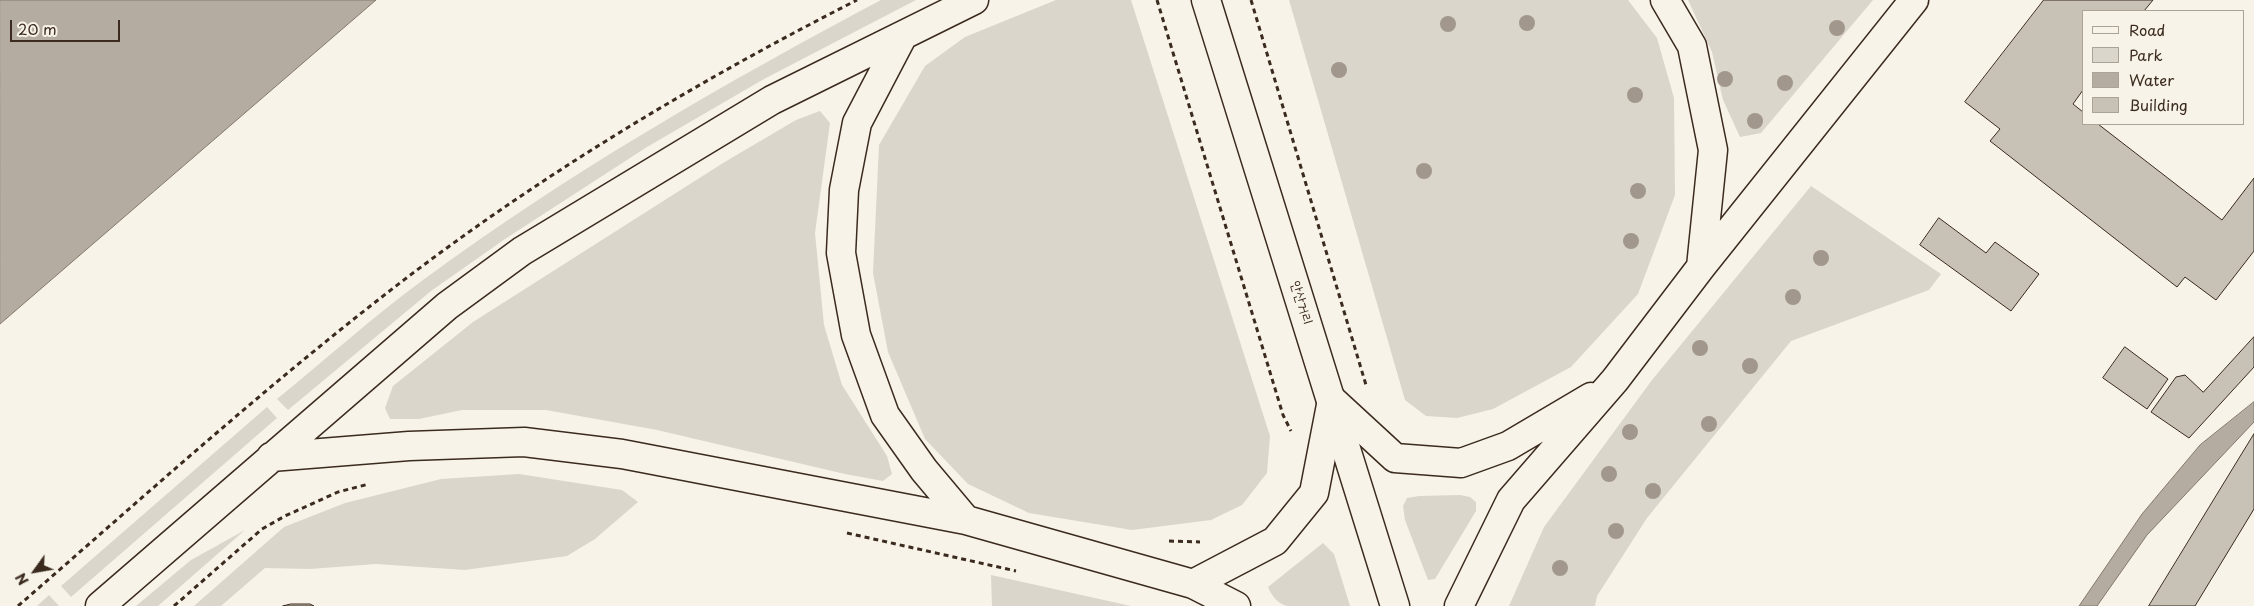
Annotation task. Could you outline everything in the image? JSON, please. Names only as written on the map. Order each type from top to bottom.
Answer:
[{"type":"street","points":[[100,606],[448,306],[522,251],[772,100],[974,0]]},
{"type":"street","name":"안산거리","points":[[1206,0],[1395,606]]},
{"type":"street","points":[[1665,0],[1692,46],[1713,150],[1701,267]]},
{"type":"street","points":[[1460,606],[1510,500],[1610,387],[1701,267],[1914,0]]},
{"type":"street","points":[[902,36],[857,123],[844,190],[841,253],[856,335],[885,415],[924,470],[966,520]]},
{"type":"street","points":[[1332,400],[1395,458],[1461,463],[1508,446],[1610,387]]},
{"type":"street","points":[[1193,584],[1275,542],[1314,493],[1332,400]]},
{"type":"street","points":[[271,457],[409,446],[524,442],[622,454],[966,520],[1193,584],[1236,606]]},
{"type":"path","points":[[1158,0],[1283,415],[1293,435]]},
{"type":"path","points":[[1251,0],[1368,390]]},
{"type":"path","points":[[174,606],[262,530],[285,516],[338,492],[373,483]]},
{"type":"path","points":[[845,533],[1019,572]]},
{"type":"path","points":[[1167,541],[1202,542]]},
{"type":"green space","points":[[881,0],[916,0],[764,79],[647,147],[505,239],[431,291],[288,410],[277,399],[404,294],[534,203],[647,131],[705,97]]},
{"type":"green space","points":[[1056,0],[1131,0],[1270,436],[1267,473],[1242,505],[1211,520],[1132,530],[1029,513],[968,484],[925,439],[888,352],[873,273],[879,145],[925,66],[965,37]]},
{"type":"green space","points":[[1289,0],[1628,0],[1657,38],[1674,98],[1675,195],[1638,294],[1571,367],[1493,409],[1457,418],[1426,416],[1405,400]]},
{"type":"green space","points":[[1688,0],[1873,0],[1761,133],[1740,137],[1723,100],[1712,52]]},
{"type":"green space","points":[[820,111],[830,123],[815,233],[824,325],[842,385],[887,456],[892,474],[883,481],[845,474],[657,430],[546,410],[462,410],[419,419],[390,419],[385,408],[393,386],[473,322],[723,163],[796,120]]},
{"type":"green space","points":[[1811,186],[1941,274],[1929,290],[1791,341],[1647,518],[1597,596],[1595,606],[1509,606],[1544,527],[1652,380]]},
{"type":"green space","points":[[267,407],[277,418],[71,597],[61,586]]},
{"type":"green space","points":[[519,474],[622,490],[638,502],[595,539],[567,556],[465,570],[376,564],[310,569],[265,568],[221,606],[194,606],[284,527],[345,503],[441,479]]},
{"type":"green space","points":[[1460,495],[1470,497],[1476,502],[1476,511],[1435,579],[1428,580],[1405,520],[1403,506],[1407,498]]},
{"type":"green space","points":[[245,530],[158,606],[136,606],[191,560]]},
{"type":"green space","points":[[1323,543],[1334,554],[1350,606],[1287,606],[1278,601],[1268,587]]},
{"type":"green space","points":[[991,575],[1131,606],[992,606]]},
{"type":"green space","points":[[49,595],[59,606],[37,606]]},
{"type":"water","points":[[0,0],[376,0],[0,324]]},
{"type":"water","points":[[2254,402],[2254,422],[2147,535],[2097,606],[2079,606],[2142,514],[2200,445]]},
{"type":"building","points":[[2044,0],[2153,0],[2145,10],[2082,10],[2082,91],[2073,104],[2082,111],[2082,125],[2099,125],[2222,220],[2254,178],[2254,251],[2216,300],[2185,277],[2177,287],[1990,141],[2000,129],[1965,102]]},
{"type":"building","points":[[1939,218],[1986,253],[1995,242],[2039,274],[2011,311],[1920,245]]},
{"type":"building","points":[[2254,337],[2254,367],[2189,438],[2151,412],[2176,377],[2185,375],[2203,392]]},
{"type":"building","points":[[2125,347],[2168,379],[2147,409],[2103,378]]},
{"type":"building","points":[[2254,434],[2254,509],[2195,606],[2149,606]]},
{"type":"building","points":[[310,604],[314,606],[283,606]]}]
